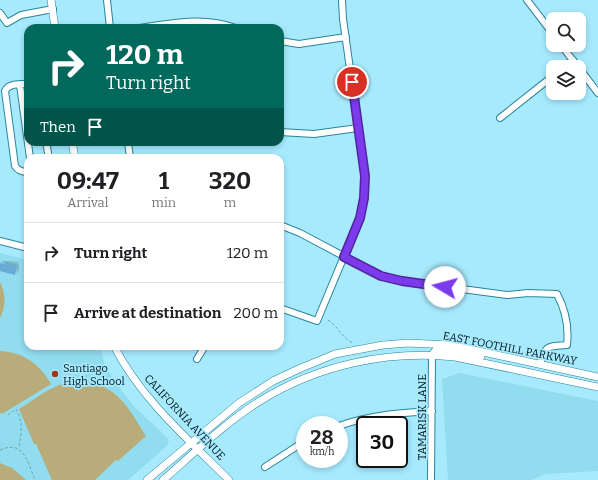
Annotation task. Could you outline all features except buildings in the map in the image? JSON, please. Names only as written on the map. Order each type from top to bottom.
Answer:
[{"type":"main road","points":[[51,0],[54,24]]},
{"type":"main road","name":"EAST FOOTHILL PARKWAY","points":[[147,480],[239,403],[273,381],[335,354],[383,345],[415,343],[451,345],[598,377]]},
{"type":"main road","name":"CALIFORNIA AVENUE","points":[[116,350],[144,391],[191,442],[229,480]]},
{"type":"main road","points":[[432,355],[438,350],[486,357],[495,354]]},
{"type":"main road","name":"EAST FOOTHILL PARKWAY","points":[[163,480],[198,449],[260,401],[291,384],[334,367],[378,358],[432,355],[455,357],[598,387]]},
{"type":"street","points":[[107,0],[110,24]]},
{"type":"street","points":[[284,309],[317,321],[360,218],[364,198],[365,176],[343,19],[342,0]]},
{"type":"street","points":[[527,0],[546,25]]},
{"type":"street","points":[[0,13],[7,23],[21,15],[52,9]]},
{"type":"street","points":[[165,24],[184,21],[221,24]]},
{"type":"street","points":[[284,42],[299,44],[346,37]]},
{"type":"street","points":[[567,52],[573,60]]},
{"type":"street","points":[[586,77],[598,93]]},
{"type":"street","points":[[500,118],[546,82]]},
{"type":"street","points":[[20,84],[24,114]]},
{"type":"street","points":[[24,84],[3,88],[6,92],[15,166],[17,169],[24,171]]},
{"type":"street","points":[[284,132],[314,134],[358,128]]},
{"type":"street","points":[[284,226],[300,232],[381,276],[402,281],[507,295],[528,293],[557,294],[562,303],[568,332],[567,345],[547,347],[544,350],[540,364]]},
{"type":"street","points":[[0,241],[24,247]]},
{"type":"street","points":[[197,359],[203,350]]},
{"type":"street","name":"TAMARISK LANE","points":[[431,480],[432,355]]},
{"type":"street","points":[[348,422],[357,419],[391,413],[432,411]]},
{"type":"street","points":[[265,467],[296,447]]},
{"type":"path","points":[[328,320],[335,325],[346,340],[353,343]]},
{"type":"path","points":[[8,415],[16,409],[20,416],[22,426],[19,449]]},
{"type":"path","points":[[0,450],[8,447],[19,449],[24,454],[35,480]]},
{"type":"shaded area","name":"Santiago High School","points":[[0,253],[24,259],[24,350],[101,350],[105,365],[115,382],[133,405],[169,440],[167,446],[128,480],[0,480]]},
{"type":"shaded area","points":[[0,282],[4,300],[0,318]]},
{"type":"shaded area","points":[[0,351],[16,354],[30,360],[42,371],[51,384],[2,414],[0,413]]},
{"type":"shaded area","points":[[459,373],[598,401],[598,471],[546,474],[531,480],[448,480],[442,379]]},
{"type":"shaded area","points":[[79,380],[92,382],[103,386],[112,392],[127,407],[146,436],[118,461],[116,460],[95,480],[52,480],[19,409],[55,387],[71,381]]},
{"type":"shaded area","points":[[0,463],[12,468],[26,480],[0,480]]},
{"type":"place","name":"Santiago High School","points":[[55,374]]},
{"type":"route","points":[[352,82],[365,176],[364,198],[360,218],[344,257],[381,276],[402,281],[445,287]]}]
